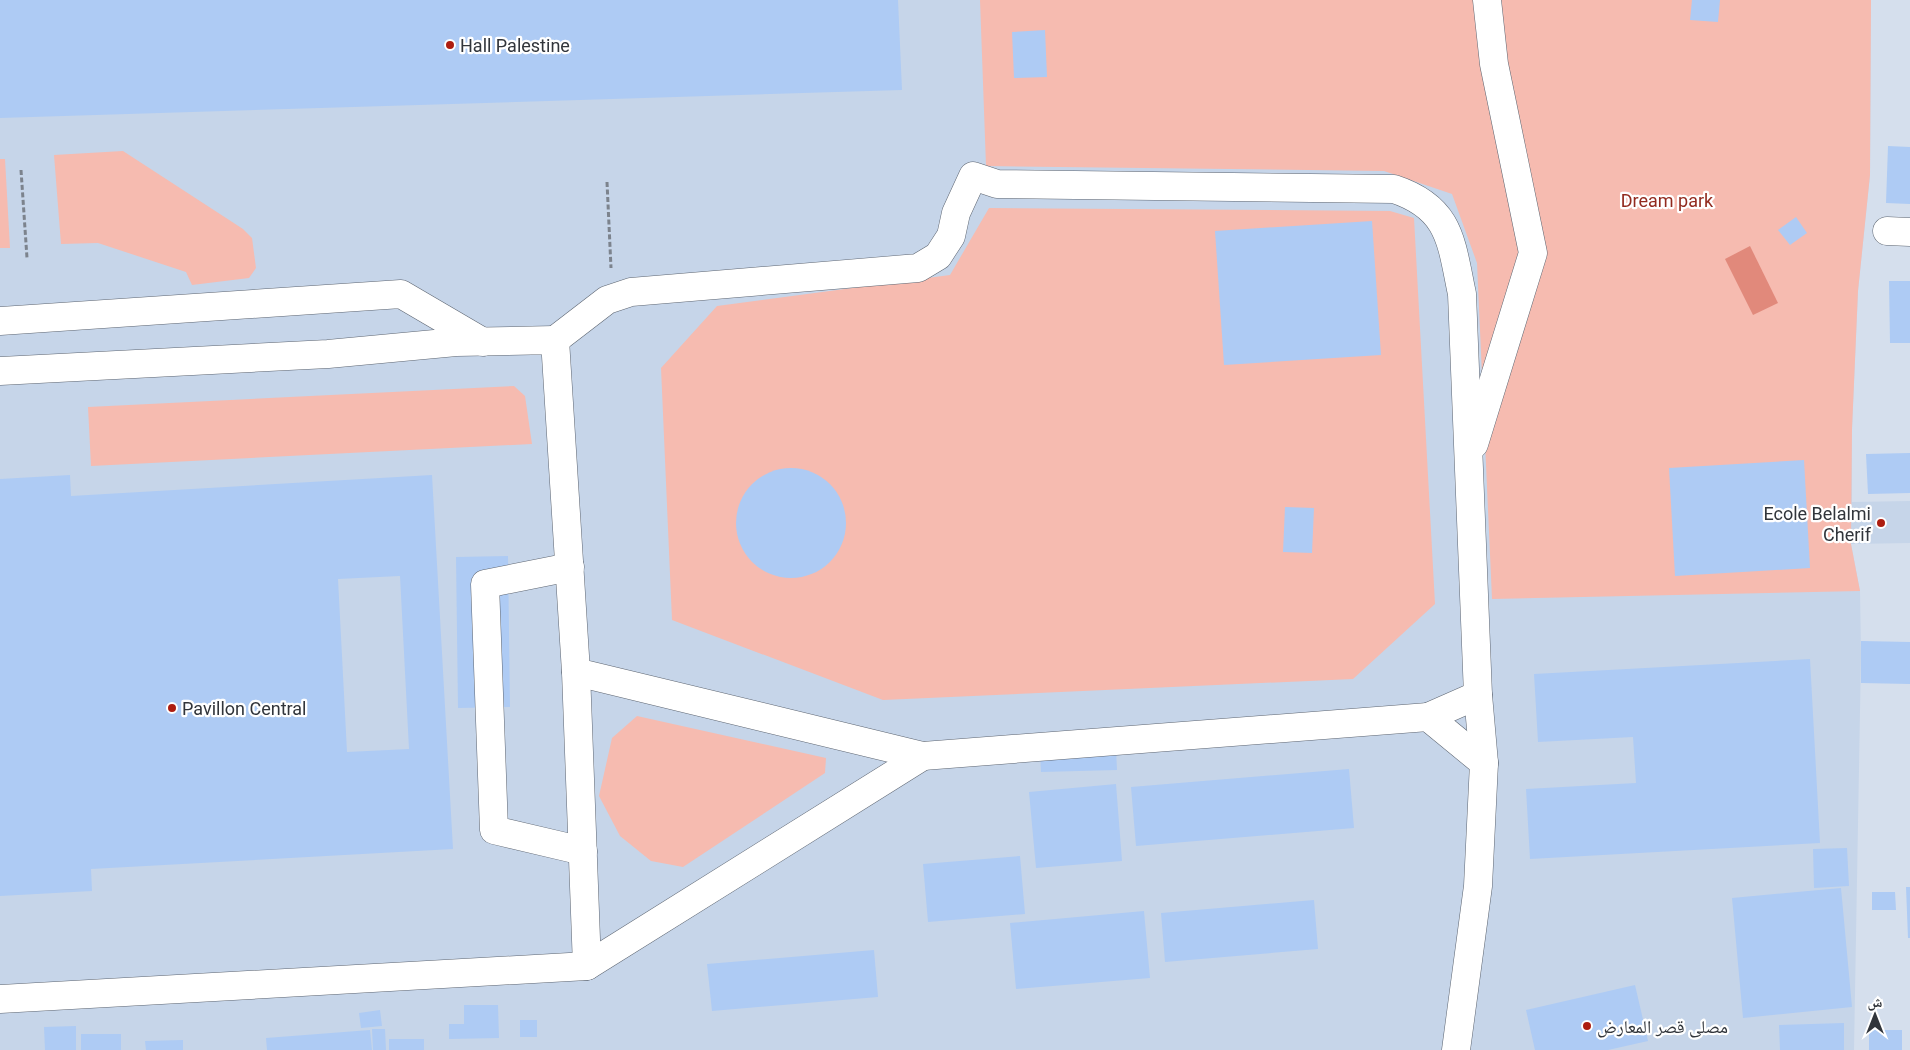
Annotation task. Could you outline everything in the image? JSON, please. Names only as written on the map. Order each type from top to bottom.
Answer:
[{"type":"lane","points":[[1468,462],[1533,253],[1494,64],[1487,0]]},
{"type":"lane","points":[[0,371],[328,354],[483,342],[555,340],[607,300],[631,292],[918,268],[938,256],[951,236],[956,213],[973,176],[997,184],[1394,189],[1413,195],[1431,207],[1443,223],[1453,252],[1462,294],[1478,695],[1484,763],[1478,886],[1456,1050]]},
{"type":"lane","points":[[0,321],[401,294],[483,342]]},
{"type":"lane","points":[[555,340],[576,672],[587,966]]},
{"type":"lane","points":[[570,568],[485,584],[494,830],[583,851]]},
{"type":"lane","points":[[576,672],[923,756],[1428,717],[1478,695]]},
{"type":"lane","points":[[1428,717],[1484,763]]},
{"type":"lane","points":[[0,999],[587,966],[923,756]]},
{"type":"path","points":[[21,170],[27,258]]},
{"type":"path","points":[[606,182],[611,276]]},
{"type":"shaded area","points":[[0,0],[1871,0],[1870,175],[1858,291],[1852,429],[1852,502],[1910,501],[1910,543],[1851,544],[1860,591],[1861,655],[1854,1050],[0,1050]]},
{"type":"shaded area","points":[[1750,246],[1778,303],[1753,315],[1725,259]]},
{"type":"green space","name":"Dream park","points":[[980,0],[1871,0],[1870,175],[1858,291],[1852,429],[1851,544],[1860,591],[1492,599],[1477,263],[1452,194],[1384,171],[986,166]]},
{"type":"green space","points":[[123,151],[243,229],[252,238],[256,268],[249,278],[192,285],[186,272],[98,243],[61,244],[54,155]]},
{"type":"green space","points":[[0,159],[5,159],[10,248],[0,248]]},
{"type":"green space","points":[[989,208],[1390,211],[1414,218],[1435,604],[1353,679],[883,700],[672,620],[661,368],[717,306],[950,275]]},
{"type":"green space","points":[[514,386],[525,396],[532,444],[91,466],[88,407]]},
{"type":"green space","points":[[637,716],[826,758],[825,773],[683,867],[651,861],[620,836],[599,796],[612,738]]},
{"type":"building","name":"Hall Palestine","points":[[0,0],[898,0],[902,90],[0,118]]},
{"type":"building","points":[[1692,0],[1720,0],[1718,22],[1690,20]]},
{"type":"building","points":[[1045,30],[1047,77],[1014,78],[1012,32]]},
{"type":"building","points":[[1888,146],[1910,147],[1910,204],[1886,203]]},
{"type":"building","points":[[1796,217],[1807,233],[1790,245],[1778,230]]},
{"type":"building","points":[[1372,221],[1381,355],[1224,365],[1215,231]]},
{"type":"building","points":[[1889,281],[1910,281],[1910,343],[1890,343]]},
{"type":"building","points":[[1910,453],[1910,493],[1868,494],[1866,454]]},
{"type":"building","points":[[1804,460],[1810,568],[1675,576],[1669,468]]},
{"type":"building","points":[[791,468],[812,472],[830,484],[842,502],[846,523],[842,544],[830,562],[812,574],[791,578],[770,574],[752,562],[740,544],[736,523],[740,502],[752,484],[770,472]]},
{"type":"building","name":"Pavillon Central","points":[[70,475],[71,496],[432,475],[453,849],[91,869],[92,891],[0,896],[0,479]],"holes":[[[400,576],[409,749],[347,752],[338,579]]]},
{"type":"building","points":[[1285,507],[1314,508],[1312,553],[1283,552]]},
{"type":"building","points":[[508,556],[510,707],[458,708],[456,557]]},
{"type":"building","points":[[1861,641],[1910,642],[1910,684],[1861,683]]},
{"type":"building","points":[[1810,659],[1820,843],[1530,859],[1526,789],[1636,783],[1633,737],[1538,742],[1534,674]]},
{"type":"building","points":[[1116,749],[1117,770],[1041,772],[1040,752]]},
{"type":"building","points":[[1349,769],[1354,828],[1136,846],[1131,787]]},
{"type":"building","points":[[1116,784],[1122,861],[1036,868],[1029,792]]},
{"type":"building","points":[[1847,848],[1849,886],[1814,888],[1813,849]]},
{"type":"building","points":[[1020,856],[1025,914],[928,922],[923,864]]},
{"type":"building","points":[[1906,887],[1910,887],[1910,938],[1908,938]]},
{"type":"building","points":[[1841,888],[1852,1007],[1743,1018],[1732,898]]},
{"type":"building","points":[[1872,892],[1895,892],[1896,910],[1872,910]]},
{"type":"building","points":[[1314,900],[1318,949],[1165,962],[1161,913]]},
{"type":"building","points":[[1144,911],[1150,978],[1016,989],[1010,923]]},
{"type":"building","points":[[874,950],[878,997],[712,1011],[707,964]]},
{"type":"building","name":"مصلى قصر المعارض","points":[[1635,985],[1648,1041],[1608,1050],[1535,1050],[1526,1010]]},
{"type":"building","points":[[464,1005],[498,1005],[499,1038],[449,1039],[449,1024],[464,1024]]},
{"type":"building","points":[[380,1010],[382,1026],[361,1028],[359,1013]]},
{"type":"building","points":[[520,1020],[537,1020],[537,1037],[520,1037]]},
{"type":"building","points":[[1844,1023],[1844,1050],[1780,1050],[1779,1025]]},
{"type":"building","points":[[76,1026],[76,1050],[45,1050],[44,1027]]},
{"type":"building","points":[[372,1029],[385,1029],[386,1050],[373,1050]]},
{"type":"building","points":[[370,1030],[372,1050],[267,1050],[266,1038]]},
{"type":"building","points":[[1869,1030],[1902,1030],[1902,1050],[1869,1050]]},
{"type":"building","points":[[81,1034],[121,1034],[121,1050],[81,1050]]},
{"type":"building","points":[[389,1039],[424,1039],[424,1050],[389,1050]]},
{"type":"building","points":[[183,1040],[183,1050],[146,1050],[145,1041]]},
{"type":"place","name":"Hall Palestine","points":[[450,45]]},
{"type":"place","name":"Ecole Belalmi Cherif","points":[[1881,523]]},
{"type":"place","name":"Pavillon Central","points":[[172,708]]},
{"type":"place","name":"مصلى قصر المعارض","points":[[1587,1026]]}]
